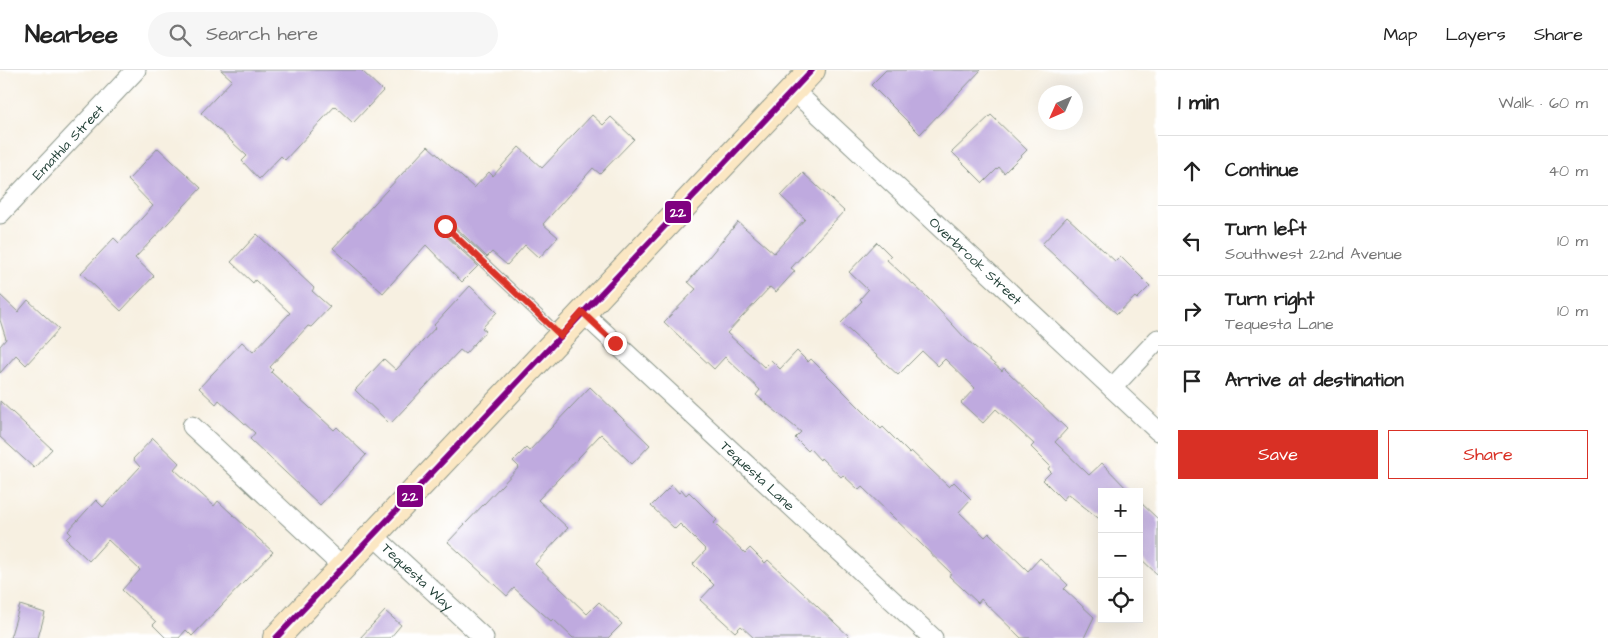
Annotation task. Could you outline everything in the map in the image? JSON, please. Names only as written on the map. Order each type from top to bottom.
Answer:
[{"type":"street","name":"Emathla Street","points":[[0,214],[136,70]]},
{"type":"street","points":[[276,638],[812,70]]},
{"type":"street","name":"Overbrook Street","points":[[794,90],[1158,431]]},
{"type":"street","name":"Tequesta Lane","points":[[582,312],[933,638]]},
{"type":"street","points":[[1112,388],[1158,339]]},
{"type":"street","points":[[192,426],[343,566]]},
{"type":"street","name":"Tequesta Way","points":[[373,535],[484,638]]},
{"type":"lane","points":[[445,226],[561,336]]},
{"type":"building","points":[[221,70],[361,70],[383,91],[353,123],[335,106],[285,160],[281,156],[259,179],[242,161],[247,156],[201,113],[232,80]]},
{"type":"building","points":[[886,70],[981,70],[920,134],[871,85]]},
{"type":"building","points":[[592,115],[603,125],[611,117],[634,139],[600,174],[593,168],[543,224],[558,237],[539,258],[525,245],[507,265],[492,252],[487,257],[449,221],[444,220],[439,224],[440,230],[478,266],[462,282],[426,245],[383,293],[333,248],[428,146],[474,188],[489,172],[493,176],[519,147],[542,168]]},
{"type":"building","points":[[991,115],[1027,150],[1004,173],[999,167],[983,183],[952,152]]},
{"type":"building","points":[[158,148],[201,188],[135,258],[154,276],[121,311],[81,273],[114,238],[119,243],[153,206],[128,180]]},
{"type":"building","points":[[803,173],[844,211],[791,268],[795,271],[776,292],[770,287],[727,333],[764,367],[771,360],[780,369],[797,351],[808,362],[811,359],[881,429],[883,427],[909,453],[911,451],[949,487],[954,482],[971,499],[959,512],[985,537],[989,533],[1028,571],[1040,558],[1068,585],[1064,589],[1094,617],[1084,638],[1021,638],[981,599],[978,603],[949,576],[951,573],[862,487],[859,490],[843,475],[841,477],[821,458],[820,460],[810,449],[808,451],[795,438],[801,432],[756,395],[760,390],[725,357],[714,369],[664,322],[696,289],[688,282],[738,222],[774,253],[805,219],[781,196]]},
{"type":"building","points":[[1067,217],[1115,261],[1120,256],[1150,286],[1137,299],[1135,297],[1117,314],[1042,244]]},
{"type":"building","points":[[257,234],[314,288],[312,291],[330,307],[311,327],[308,326],[270,367],[273,370],[271,372],[334,430],[337,427],[366,455],[320,505],[250,439],[255,433],[219,400],[216,404],[199,388],[242,342],[253,352],[290,313],[255,280],[253,283],[231,262]]},
{"type":"building","points":[[877,242],[891,256],[887,260],[928,298],[965,338],[1002,371],[1004,368],[1067,429],[1055,442],[1089,475],[1102,463],[1126,488],[1098,488],[1098,518],[1068,494],[1063,500],[1043,480],[1051,472],[1048,469],[1050,466],[1031,447],[1034,444],[996,409],[983,423],[961,403],[975,388],[945,359],[938,366],[922,351],[898,375],[841,323],[862,301],[860,299],[868,290],[849,272]]},
{"type":"building","points":[[470,286],[497,312],[482,328],[486,331],[465,354],[460,350],[390,424],[355,390],[384,359],[396,370],[436,327],[434,325]]},
{"type":"building","points":[[0,295],[18,312],[28,300],[59,329],[26,365],[16,355],[0,373],[0,346],[6,339],[0,320]]},
{"type":"building","points":[[590,387],[650,445],[632,464],[601,434],[538,500],[568,528],[535,564],[587,614],[599,602],[622,624],[608,638],[573,638],[553,619],[551,621],[514,588],[507,596],[448,542],[519,467],[513,461],[526,448],[529,451]]},
{"type":"building","points":[[0,401],[52,449],[34,468],[0,437]]},
{"type":"building","points":[[153,438],[179,463],[174,469],[214,506],[218,501],[273,552],[192,636],[186,630],[179,638],[166,638],[153,625],[156,622],[122,590],[140,570],[108,540],[89,561],[66,539],[71,534],[68,531],[96,500],[103,507],[140,467],[133,459]]},
{"type":"building","points":[[672,485],[679,493],[682,490],[686,495],[689,492],[717,520],[714,523],[745,553],[750,548],[765,563],[768,560],[851,638],[754,638],[741,626],[735,632],[700,600],[714,585],[693,564],[706,550],[680,524],[675,529],[651,506]]},
{"type":"building","points":[[1143,505],[1158,519],[1158,575],[1143,561]]},
{"type":"building","points":[[20,605],[45,613],[38,638],[10,638]]},
{"type":"building","points":[[385,611],[401,625],[390,638],[360,638]]},
{"type":"transit line","name":"22","points":[[276,638],[812,70]]},
{"type":"route","points":[[445,226],[561,336],[582,312],[615,343]]}]
